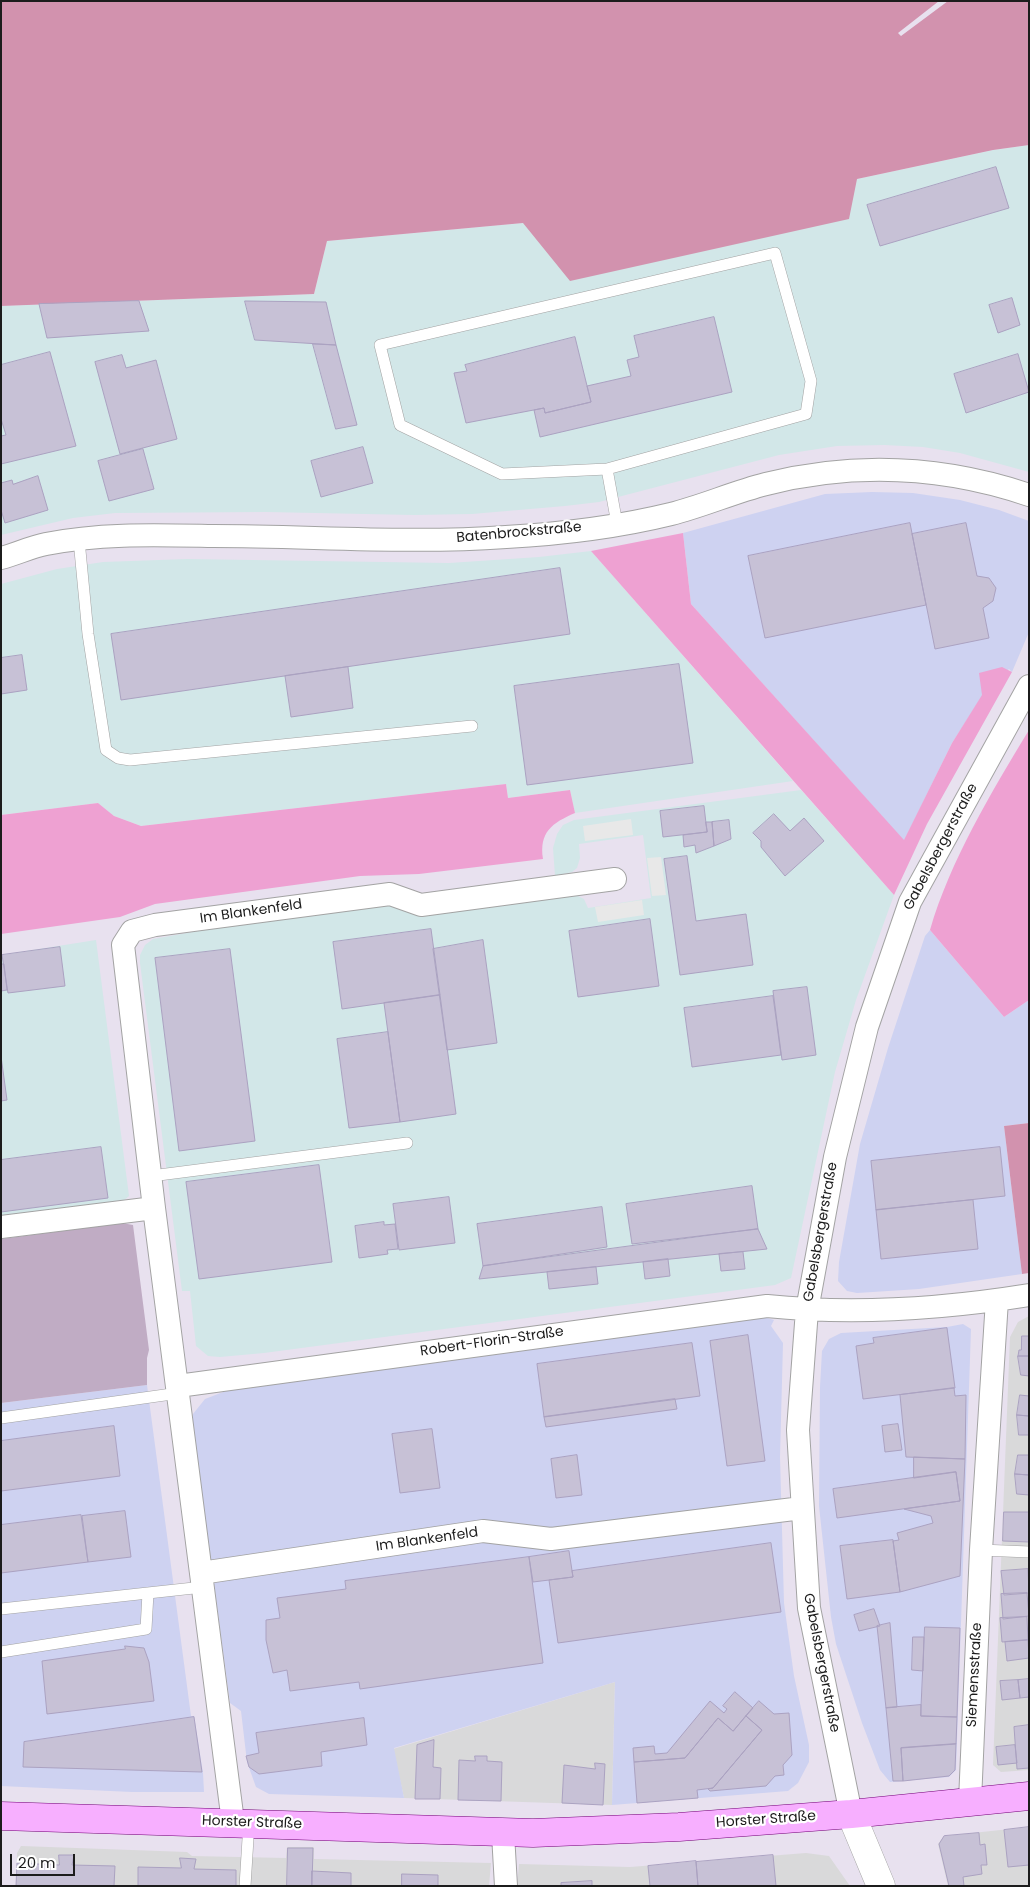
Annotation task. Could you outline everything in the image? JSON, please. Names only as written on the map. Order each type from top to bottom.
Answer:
[{"type":"main road","name":"Horster Straße","points":[[1,1816],[241,1822],[504,1834],[679,1827],[851,1814],[1029,1796]]},
{"type":"street","name":"Batenbrockstraße","points":[[1,558],[45,544],[117,535],[487,538],[617,524],[672,514],[766,484],[809,476],[862,470],[919,470],[978,481],[1029,495]]},
{"type":"street","name":"Gabelsbergerstraße","points":[[851,1814],[809,1608],[798,1430],[807,1310],[835,1157],[867,1027],[910,902],[1029,686]]},
{"type":"street","name":"Im Blankenfeld","points":[[241,1822],[202,1580],[124,968],[123,945],[132,931],[156,925],[390,894],[421,906],[615,878]]},
{"type":"street","points":[[1,1227],[154,1208]]},
{"type":"street","points":[[807,1310],[902,1310],[1029,1295]]},
{"type":"street","name":"Siemensstraße","points":[[970,1801],[981,1550],[996,1300]]},
{"type":"street","name":"Robert-Florin-Straße","points":[[178,1390],[767,1306],[807,1310]]},
{"type":"street","name":"Im Blankenfeld","points":[[202,1580],[483,1531],[551,1539],[802,1508]]},
{"type":"street","points":[[851,1814],[881,1886]]},
{"type":"street","points":[[504,1834],[504,1885]]},
{"type":"lane","points":[[775,253],[812,380],[806,414],[607,470],[502,474],[400,425],[380,345],[775,253]]},
{"type":"lane","points":[[607,470],[617,524]]},
{"type":"lane","points":[[79,540],[88,634],[106,750],[111,754],[130,760],[472,726]]},
{"type":"lane","points":[[151,1176],[407,1143]]},
{"type":"lane","points":[[1,1418],[178,1390]]},
{"type":"lane","points":[[981,1550],[1029,1552]]},
{"type":"lane","points":[[1,1609],[148,1593],[202,1580]]},
{"type":"lane","points":[[1,1652],[146,1629],[148,1593]]},
{"type":"lane","points":[[241,1822],[245,1886]]},
{"type":"shaded area","points":[[1,1],[939,1],[898,33],[901,36],[948,1],[1029,1],[1029,145],[993,150],[857,179],[849,219],[570,281],[523,223],[327,241],[314,294],[1,306]]},
{"type":"shaded area","points":[[1029,145],[1029,472],[960,453],[923,447],[884,445],[837,446],[779,455],[599,502],[565,506],[472,514],[414,515],[266,512],[115,513],[73,518],[1,535],[1,306],[314,294],[327,241],[523,223],[857,179],[993,150]]},
{"type":"shaded area","points":[[913,493],[960,500],[999,510],[1029,521],[1029,632],[1012,672],[1009,669],[983,695],[952,743],[904,841],[691,604],[683,533],[825,494]]},
{"type":"shaded area","points":[[683,533],[691,604],[904,840],[952,743],[982,695],[979,673],[1002,667],[1012,672],[927,824],[894,895],[591,551]]},
{"type":"shaded area","points":[[591,551],[793,781],[575,813],[570,790],[508,798],[506,784],[141,826],[114,816],[98,803],[1,815],[1,584],[57,569],[103,562],[187,559],[449,563],[539,557]]},
{"type":"shaded area","points":[[1029,730],[1029,1000],[1004,1017],[930,930],[938,904],[960,852]]},
{"type":"shaded area","points":[[506,784],[508,798],[570,790],[575,813],[554,825],[545,835],[542,850],[543,859],[419,874],[360,876],[155,904],[120,917],[1,934],[1,815],[98,803],[114,816],[141,826]]},
{"type":"shaded area","points":[[801,790],[894,895],[856,1000],[835,1072],[791,1278],[775,1285],[264,1353],[220,1357],[208,1356],[196,1346],[190,1291],[182,1291],[140,963],[140,955],[145,945],[153,939],[209,929],[397,903],[416,915],[574,894],[584,899],[588,908],[651,898],[643,835],[579,844],[580,858],[577,868],[572,872],[555,876],[553,848],[557,834],[563,825],[574,820]]},
{"type":"shaded area","points":[[631,819],[633,835],[585,841],[583,826]]},
{"type":"shaded area","points":[[661,857],[666,895],[652,896],[647,858]]},
{"type":"shaded area","points":[[642,900],[644,915],[598,922],[595,907]]},
{"type":"shaded area","points":[[930,930],[1004,1017],[1029,1000],[1029,1123],[1004,1126],[1022,1274],[919,1289],[857,1293],[847,1291],[838,1281],[839,1262],[860,1144],[888,1048],[925,936]]},
{"type":"shaded area","points":[[96,940],[129,1196],[122,1202],[1,1218],[1,955]]},
{"type":"shaded area","points":[[1029,1123],[1029,1273],[1022,1274],[1004,1126]]},
{"type":"shaded area","points":[[122,1223],[133,1225],[149,1350],[147,1358],[147,1385],[1,1403],[1,1239]]},
{"type":"shaded area","points":[[1029,1316],[1029,1770],[1001,1772],[993,1765],[1010,1337],[1018,1322]]},
{"type":"shaded area","points":[[764,1317],[774,1320],[771,1326],[783,1343],[780,1457],[784,1603],[794,1676],[809,1745],[809,1762],[798,1783],[788,1791],[612,1805],[615,1682],[394,1748],[404,1798],[269,1794],[256,1787],[247,1762],[241,1711],[230,1703],[192,1421],[193,1414],[205,1399],[231,1389]]},
{"type":"shaded area","points":[[963,1324],[971,1329],[956,1770],[949,1777],[890,1782],[880,1770],[862,1723],[836,1644],[831,1617],[819,1506],[822,1351],[829,1339],[841,1333],[947,1327]]},
{"type":"shaded area","points":[[147,1385],[191,1716],[194,1716],[204,1792],[132,1792],[1,1786],[1,1403]]},
{"type":"shaded area","points":[[615,1682],[612,1805],[404,1798],[393,1749]]},
{"type":"shaded area","points":[[1029,1827],[1029,1886],[948,1886],[938,1844],[944,1836]]},
{"type":"shaded area","points":[[21,1846],[187,1852],[192,1856],[286,1858],[287,1847],[314,1847],[314,1859],[491,1863],[489,1886],[16,1886],[17,1853]]},
{"type":"shaded area","points":[[806,1853],[829,1856],[850,1886],[517,1886],[519,1864],[630,1867]]},
{"type":"building","points":[[996,167],[1009,208],[880,246],[867,205]]},
{"type":"building","points":[[1012,298],[1020,325],[998,333],[989,305]]},
{"type":"building","points":[[139,301],[149,331],[47,338],[39,304]]},
{"type":"building","points":[[245,301],[326,302],[336,345],[255,340]]},
{"type":"building","points":[[714,317],[732,392],[540,437],[534,410],[544,408],[545,413],[591,402],[587,386],[631,376],[627,360],[639,357],[634,336]]},
{"type":"building","points":[[575,337],[591,402],[545,413],[544,408],[466,423],[454,373],[467,371],[465,365]]},
{"type":"building","points":[[313,344],[336,345],[357,425],[336,429]]},
{"type":"building","points":[[50,352],[76,446],[1,464],[1,436],[6,435],[1,419],[1,365]]},
{"type":"building","points":[[1018,354],[1029,392],[966,413],[954,374]]},
{"type":"building","points":[[122,355],[126,368],[156,360],[177,439],[120,454],[95,362]]},
{"type":"building","points":[[363,447],[373,483],[321,497],[311,461]]},
{"type":"building","points":[[143,449],[154,489],[109,501],[98,461]]},
{"type":"building","points":[[38,476],[48,510],[5,523],[1,510],[1,483],[12,480],[13,484]]},
{"type":"building","points":[[910,523],[926,605],[765,638],[748,556]]},
{"type":"building","points":[[966,523],[977,576],[989,578],[996,588],[993,601],[983,608],[989,638],[935,649],[912,534]]},
{"type":"building","points":[[560,568],[570,634],[121,700],[111,634]]},
{"type":"building","points":[[22,655],[27,690],[1,694],[1,658]]},
{"type":"building","points":[[679,664],[693,763],[527,785],[514,686]]},
{"type":"building","points":[[348,667],[353,708],[291,717],[285,676]]},
{"type":"building","points":[[704,806],[707,832],[663,837],[660,811]]},
{"type":"building","points":[[774,814],[790,831],[804,818],[824,841],[785,876],[761,847],[761,841],[753,833]]},
{"type":"building","points":[[729,820],[731,839],[714,846],[712,822]]},
{"type":"building","points":[[706,822],[712,822],[714,846],[696,853],[695,845],[684,847],[683,835],[707,832]]},
{"type":"building","points":[[687,856],[696,921],[746,914],[753,965],[680,975],[664,859]]},
{"type":"building","points":[[650,919],[659,986],[578,997],[569,931]]},
{"type":"building","points":[[431,929],[440,995],[342,1009],[333,942]]},
{"type":"building","points":[[483,940],[497,1043],[447,1050],[433,949]]},
{"type":"building","points":[[60,947],[65,986],[8,993],[2,955]]},
{"type":"building","points":[[230,949],[255,1141],[179,1151],[155,958]]},
{"type":"building","points":[[1,964],[4,964],[7,990],[1,991]]},
{"type":"building","points":[[807,987],[816,1055],[782,1060],[773,991]]},
{"type":"building","points":[[440,995],[456,1114],[400,1122],[384,1003]]},
{"type":"building","points":[[773,996],[781,1055],[692,1067],[684,1008]]},
{"type":"building","points":[[388,1032],[400,1122],[349,1128],[337,1039]]},
{"type":"building","points":[[1,1056],[7,1100],[1,1101]]},
{"type":"building","points":[[101,1147],[108,1198],[1,1212],[1,1160]]},
{"type":"building","points":[[1000,1147],[1005,1196],[876,1210],[871,1161]]},
{"type":"building","points":[[319,1165],[332,1262],[199,1279],[186,1182]]},
{"type":"building","points":[[752,1186],[758,1229],[632,1244],[626,1204]]},
{"type":"building","points":[[449,1197],[455,1243],[399,1250],[393,1204]]},
{"type":"building","points":[[973,1200],[978,1249],[881,1259],[876,1210]]},
{"type":"building","points":[[602,1207],[607,1247],[483,1266],[477,1224]]},
{"type":"building","points":[[384,1222],[384,1225],[395,1224],[398,1249],[387,1250],[388,1254],[359,1258],[355,1226]]},
{"type":"building","points":[[758,1229],[767,1249],[479,1279],[483,1266]]},
{"type":"building","points":[[743,1252],[745,1269],[721,1271],[719,1254]]},
{"type":"building","points":[[668,1259],[670,1276],[645,1279],[643,1262]]},
{"type":"building","points":[[596,1267],[598,1284],[549,1289],[547,1272]]},
{"type":"building","points":[[947,1328],[955,1388],[863,1399],[856,1346],[874,1343],[873,1338]]},
{"type":"building","points":[[748,1335],[765,1461],[727,1466],[710,1341]]},
{"type":"building","points":[[1022,1336],[1029,1336],[1029,1356],[1018,1356],[1019,1350],[1021,1350]]},
{"type":"building","points":[[692,1343],[700,1396],[544,1417],[537,1364]]},
{"type":"building","points":[[1018,1356],[1029,1356],[1029,1376],[1021,1375]]},
{"type":"building","points":[[954,1388],[955,1396],[966,1395],[965,1459],[906,1457],[900,1395]]},
{"type":"building","points":[[1020,1395],[1029,1396],[1029,1416],[1017,1415]]},
{"type":"building","points":[[675,1399],[677,1409],[546,1427],[544,1417]]},
{"type":"building","points":[[1017,1415],[1029,1416],[1029,1435],[1019,1435]]},
{"type":"building","points":[[898,1424],[902,1450],[885,1452],[882,1426]]},
{"type":"building","points":[[114,1426],[120,1476],[1,1491],[1,1441]]},
{"type":"building","points":[[432,1429],[440,1488],[400,1493],[392,1434]]},
{"type":"building","points":[[577,1455],[582,1495],[556,1498],[551,1459]]},
{"type":"building","points":[[1018,1455],[1029,1455],[1029,1475],[1015,1474]]},
{"type":"building","points":[[914,1457],[965,1459],[960,1576],[900,1592],[893,1541],[899,1540],[897,1533],[933,1523],[931,1516],[904,1509],[960,1501],[956,1472],[914,1478]]},
{"type":"building","points":[[956,1472],[960,1501],[837,1518],[833,1489]]},
{"type":"building","points":[[1015,1474],[1029,1475],[1029,1495],[1017,1494]]},
{"type":"building","points":[[125,1511],[131,1557],[88,1562],[82,1516]]},
{"type":"building","points":[[1004,1512],[1029,1512],[1029,1542],[1003,1541]]},
{"type":"building","points":[[81,1515],[88,1562],[1,1573],[1,1525]]},
{"type":"building","points":[[893,1540],[900,1592],[847,1599],[840,1546]]},
{"type":"building","points":[[771,1543],[781,1612],[558,1643],[549,1580],[573,1577],[572,1571]]},
{"type":"building","points":[[569,1551],[573,1577],[533,1582],[529,1557]]},
{"type":"building","points":[[529,1557],[543,1663],[360,1689],[359,1682],[290,1691],[287,1670],[273,1673],[266,1640],[266,1620],[280,1618],[277,1598],[346,1589],[345,1581]]},
{"type":"building","points":[[1028,1569],[1029,1593],[1004,1595],[1001,1571]]},
{"type":"building","points":[[1027,1593],[1029,1616],[1003,1619],[1001,1594]]},
{"type":"building","points":[[874,1609],[880,1626],[859,1631],[854,1615]]},
{"type":"building","points":[[1027,1617],[1028,1640],[1002,1642],[1000,1618]]},
{"type":"building","points":[[890,1623],[897,1707],[886,1708],[877,1626]]},
{"type":"building","points":[[925,1627],[960,1628],[957,1717],[921,1716]]},
{"type":"building","points":[[913,1637],[924,1637],[923,1671],[912,1670]]},
{"type":"building","points":[[1028,1640],[1029,1658],[1007,1661],[1005,1642]]},
{"type":"building","points":[[125,1646],[144,1648],[149,1662],[154,1701],[47,1714],[42,1661],[125,1649]]},
{"type":"building","points":[[1029,1679],[1029,1697],[1020,1698],[1018,1680]]},
{"type":"building","points":[[1018,1680],[1020,1698],[1002,1700],[1000,1681]]},
{"type":"building","points":[[735,1692],[753,1708],[733,1731],[718,1718],[685,1758],[634,1762],[633,1748],[654,1746],[655,1754],[667,1753],[710,1701],[724,1713],[727,1709],[723,1706]]},
{"type":"building","points":[[759,1701],[774,1714],[789,1713],[792,1755],[783,1765],[784,1775],[775,1776],[766,1786],[710,1791],[708,1789],[713,1788],[762,1730],[746,1716]]},
{"type":"building","points":[[921,1705],[921,1716],[957,1717],[956,1744],[901,1748],[903,1781],[893,1781],[886,1708]]},
{"type":"building","points":[[746,1716],[762,1730],[713,1788],[697,1790],[698,1798],[637,1803],[634,1762],[685,1758],[718,1718],[733,1731]]},
{"type":"building","points":[[194,1717],[202,1772],[23,1767],[24,1742]]},
{"type":"building","points":[[364,1718],[367,1745],[321,1752],[322,1766],[259,1774],[249,1767],[246,1756],[259,1753],[256,1733]]},
{"type":"building","points":[[1029,1725],[1029,1768],[1017,1769],[1014,1727]]},
{"type":"building","points":[[434,1740],[433,1767],[441,1768],[440,1799],[415,1799],[417,1745]]},
{"type":"building","points":[[956,1744],[955,1770],[949,1776],[903,1781],[901,1748]]},
{"type":"building","points":[[1015,1745],[1017,1763],[998,1765],[996,1747]]},
{"type":"building","points":[[475,1756],[487,1756],[487,1761],[502,1762],[501,1801],[458,1800],[459,1760],[475,1761]]},
{"type":"building","points":[[595,1763],[605,1764],[603,1805],[562,1803],[564,1765],[595,1769]]},
{"type":"building","points":[[1029,1827],[1029,1865],[1008,1867],[1004,1830]]},
{"type":"building","points":[[979,1833],[980,1845],[985,1844],[987,1865],[981,1865],[982,1874],[963,1877],[964,1886],[949,1886],[939,1844],[944,1836]]},
{"type":"building","points":[[288,1848],[313,1848],[312,1886],[287,1886]]},
{"type":"building","points":[[59,1855],[74,1855],[72,1865],[115,1866],[114,1886],[16,1886],[17,1863],[59,1865]]},
{"type":"building","points":[[773,1855],[776,1886],[698,1886],[696,1862]]},
{"type":"building","points":[[180,1858],[196,1859],[194,1869],[236,1870],[236,1886],[138,1886],[138,1867],[181,1868]]},
{"type":"building","points":[[696,1861],[698,1886],[650,1886],[648,1866]]},
{"type":"building","points":[[312,1871],[351,1873],[351,1886],[312,1886]]},
{"type":"building","points":[[402,1874],[438,1875],[438,1886],[402,1886]]},
{"type":"building","points":[[592,1881],[592,1886],[561,1886],[561,1883]]}]
